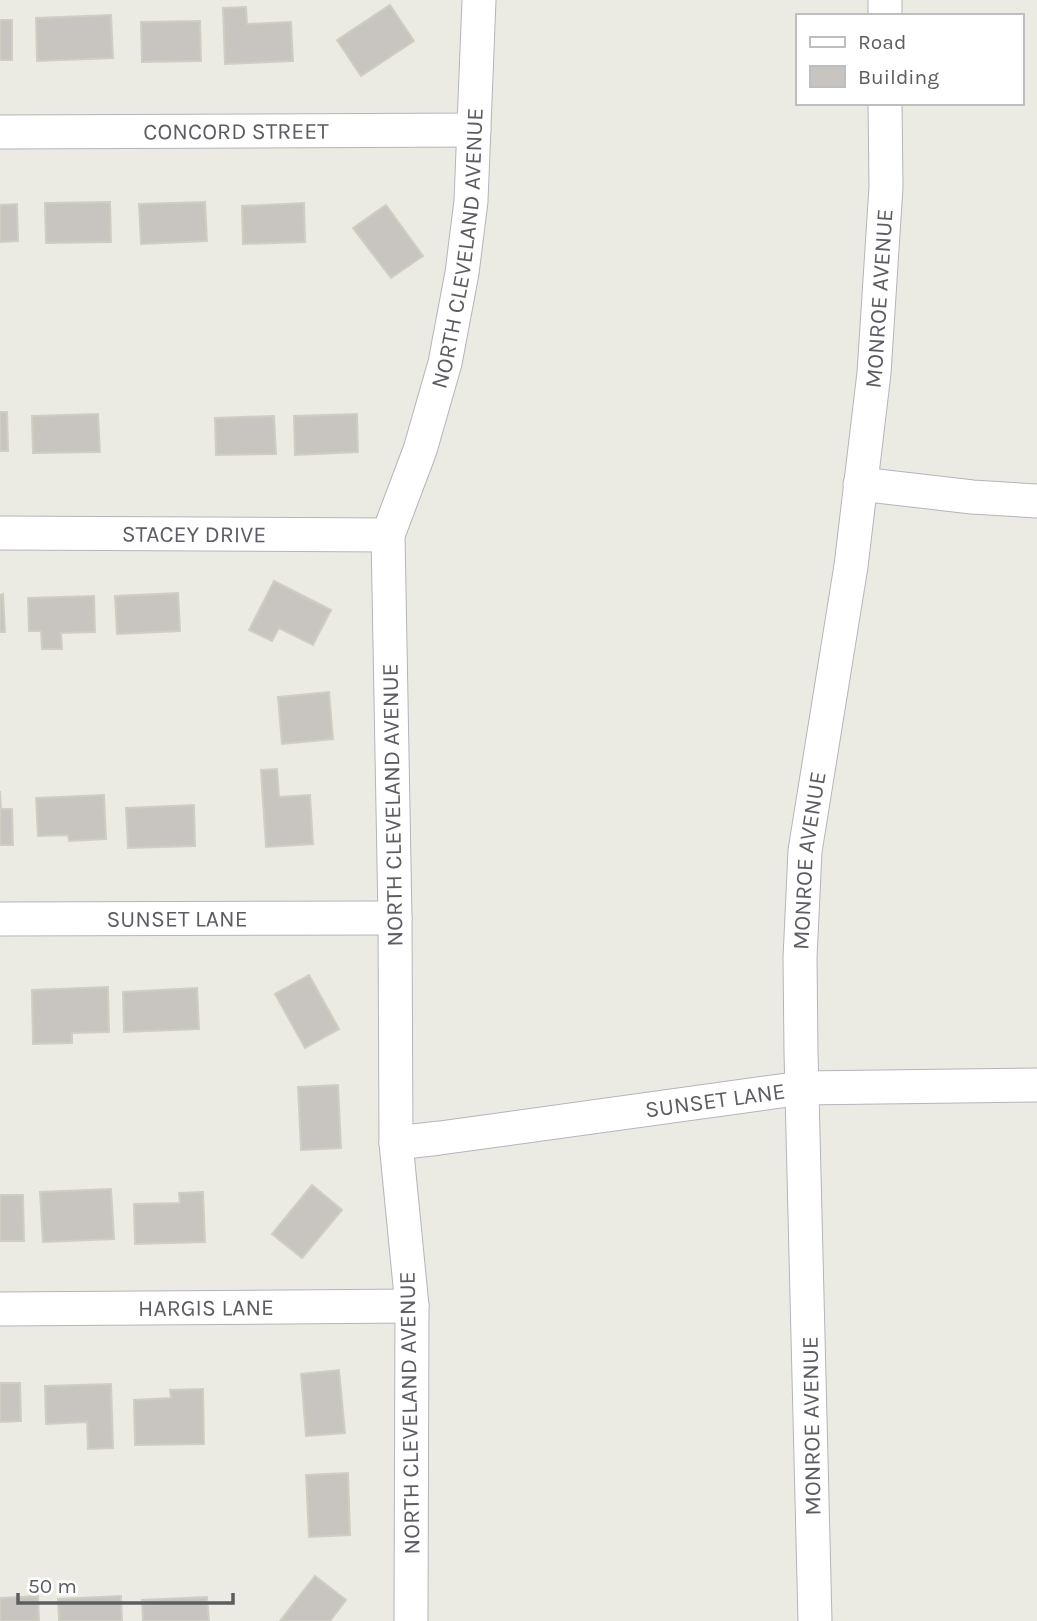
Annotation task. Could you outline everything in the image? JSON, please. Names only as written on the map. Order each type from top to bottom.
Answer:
[{"type":"street","name":"NORTH CLEVELAND AVENUE","points":[[411,1621],[412,1306],[396,1143],[388,535],[420,450],[445,363],[462,273],[471,201],[479,0]]},
{"type":"street","name":"MONROE AVENUE","points":[[815,1621],[800,958],[805,851],[851,566],[874,373],[886,187],[885,105]]},
{"type":"street","name":"CONCORD STREET","points":[[0,132],[474,130]]},
{"type":"street","points":[[860,484],[1037,501]]},
{"type":"street","name":"STACEY DRIVE","points":[[0,533],[388,535]]},
{"type":"street","name":"SUNSET LANE","points":[[0,919],[395,918]]},
{"type":"street","name":"SUNSET LANE","points":[[396,1143],[802,1088],[1037,1085]]},
{"type":"street","name":"HARGIS LANE","points":[[0,1309],[412,1306]]},
{"type":"building","points":[[390,5],[414,41],[361,76],[337,40]]},
{"type":"building","points":[[246,7],[247,24],[291,22],[293,61],[225,64],[223,8]]},
{"type":"building","points":[[111,15],[113,58],[37,61],[36,18]]},
{"type":"building","points":[[0,20],[12,20],[12,60],[0,60]]},
{"type":"building","points":[[200,21],[201,61],[142,62],[141,22]]},
{"type":"building","points":[[110,202],[111,242],[46,243],[45,203]]},
{"type":"building","points":[[205,202],[207,241],[141,244],[139,204]]},
{"type":"building","points":[[304,203],[305,242],[243,244],[242,206]]},
{"type":"building","points":[[17,204],[18,241],[0,242],[0,205]]},
{"type":"building","points":[[386,205],[423,256],[391,278],[353,228]]},
{"type":"building","points":[[0,412],[7,412],[8,451],[0,451]]},
{"type":"building","points":[[98,414],[100,452],[33,453],[32,416]]},
{"type":"building","points":[[357,414],[358,452],[295,455],[294,416]]},
{"type":"building","points":[[274,416],[276,454],[216,455],[215,418]]},
{"type":"building","points":[[274,581],[331,610],[313,645],[279,628],[272,641],[249,630]]},
{"type":"building","points":[[178,593],[180,631],[117,634],[115,596]]},
{"type":"building","points":[[3,594],[5,632],[0,632],[0,595]]},
{"type":"building","points":[[94,596],[95,632],[61,633],[62,649],[42,649],[41,631],[29,631],[28,598]]},
{"type":"building","points":[[329,692],[333,739],[282,744],[278,697]]},
{"type":"building","points":[[277,769],[279,797],[310,795],[313,844],[266,847],[261,770]]},
{"type":"building","points":[[0,791],[1,809],[12,809],[13,845],[0,845]]},
{"type":"building","points":[[104,795],[106,839],[69,841],[68,835],[38,836],[36,798]]},
{"type":"building","points":[[194,805],[195,846],[128,848],[126,808]]},
{"type":"building","points":[[309,975],[339,1029],[305,1048],[275,994]]},
{"type":"building","points":[[108,987],[109,1032],[72,1033],[72,1043],[33,1044],[32,990]]},
{"type":"building","points":[[197,988],[199,1029],[124,1032],[123,992]]},
{"type":"building","points":[[338,1085],[341,1148],[301,1150],[298,1087]]},
{"type":"building","points":[[312,1185],[342,1210],[302,1258],[272,1234]]},
{"type":"building","points":[[111,1189],[114,1239],[43,1242],[40,1192]]},
{"type":"building","points":[[203,1192],[205,1242],[135,1244],[134,1204],[180,1203],[179,1193]]},
{"type":"building","points":[[0,1195],[23,1195],[24,1241],[0,1241]]},
{"type":"building","points":[[339,1370],[345,1433],[306,1436],[301,1374]]},
{"type":"building","points":[[0,1383],[20,1383],[21,1421],[0,1422]]},
{"type":"building","points":[[111,1384],[113,1448],[88,1449],[87,1422],[46,1424],[45,1386]]},
{"type":"building","points":[[203,1389],[204,1444],[135,1445],[134,1400],[171,1398],[170,1390]]},
{"type":"building","points":[[348,1473],[350,1535],[309,1537],[306,1475]]},
{"type":"building","points":[[315,1576],[346,1600],[330,1621],[280,1621]]},
{"type":"building","points":[[38,1596],[39,1621],[0,1621],[0,1598]]},
{"type":"building","points":[[121,1596],[122,1621],[59,1621],[58,1599]]},
{"type":"building","points":[[207,1597],[209,1621],[143,1621],[142,1600]]}]
